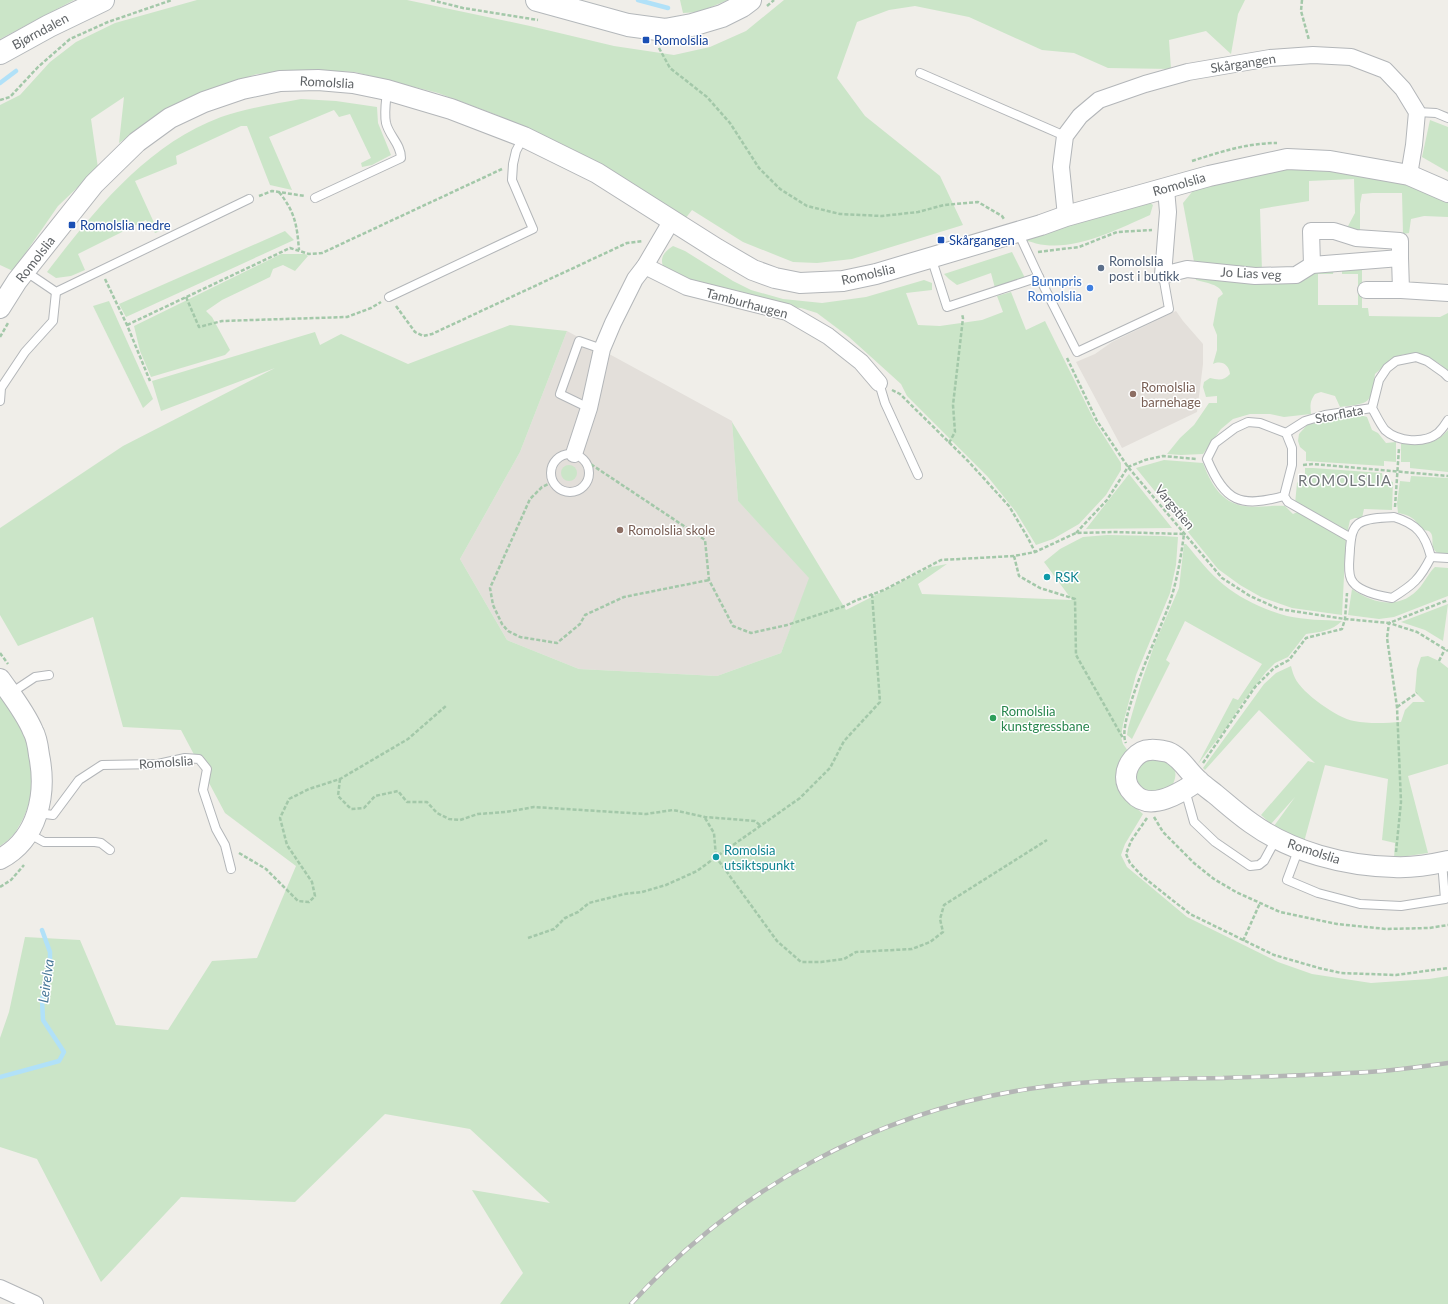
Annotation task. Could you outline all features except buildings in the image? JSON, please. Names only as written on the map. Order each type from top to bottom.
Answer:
[{"type":"main road","name":"Bjørndalen","points":[[0,53],[49,26],[103,0]]},
{"type":"main road","points":[[537,0],[628,25],[665,30],[692,25],[722,16],[742,6],[750,0]]},
{"type":"street","name":"Skårgangen","points":[[1066,216],[1063,202],[1061,167],[1065,136],[1080,116],[1099,100],[1145,84],[1188,72],[1227,64],[1270,58],[1313,56],[1351,57],[1385,70],[1404,89],[1417,112]]},
{"type":"street","name":"Romolslia","points":[[6,313],[17,282],[25,271],[94,184],[137,142],[170,118],[204,102],[234,92],[280,81],[339,81],[387,90],[451,109],[524,137],[597,173],[753,270],[775,278],[800,283],[843,281],[876,274],[1066,216],[1166,188],[1209,176],[1287,159],[1330,162],[1409,175],[1448,192]]},
{"type":"street","points":[[1409,175],[1417,112]]},
{"type":"street","points":[[1163,275],[1168,212],[1166,188]]},
{"type":"street","points":[[579,457],[602,349],[613,322],[632,285],[672,220]]},
{"type":"street","points":[[1312,265],[1311,231],[1334,231],[1356,238],[1400,241],[1401,290]]},
{"type":"street","name":"Jo Lias veg","points":[[1163,275],[1187,269],[1255,276],[1296,275],[1312,265],[1400,258]]},
{"type":"street","name":"Tamburhaugen","points":[[645,266],[687,287],[787,312],[828,336],[860,362],[879,383]]},
{"type":"street","points":[[1366,290],[1401,290],[1448,293]]},
{"type":"street","points":[[0,859],[18,847],[28,833],[38,813],[42,783],[41,763],[34,732],[23,711],[5,687]]},
{"type":"street","name":"Romolslia","points":[[1134,757],[1149,749],[1168,753],[1180,760],[1192,781],[1251,824],[1276,839],[1328,858],[1360,864],[1394,867],[1445,862]]},
{"type":"street","points":[[1134,757],[1128,766],[1126,777],[1128,788],[1137,798],[1149,802],[1172,797],[1192,781]]},
{"type":"street","points":[[0,1288],[36,1304]]},
{"type":"lane","points":[[920,73],[1065,136]]},
{"type":"lane","points":[[315,198],[401,158],[401,151],[386,124],[385,105],[387,90]]},
{"type":"lane","points":[[1417,112],[1436,113],[1448,118]]},
{"type":"lane","points":[[389,297],[533,229],[512,180],[516,151],[524,137]]},
{"type":"lane","points":[[56,292],[249,199]]},
{"type":"lane","points":[[1018,231],[1039,277],[1077,352],[1169,309],[1163,275]]},
{"type":"lane","points":[[931,257],[947,307],[1039,277]]},
{"type":"lane","points":[[25,271],[56,292]]},
{"type":"lane","points":[[0,401],[1,388],[25,352],[53,321],[56,292]]},
{"type":"lane","points":[[589,408],[560,394],[579,341],[602,349]]},
{"type":"lane","name":"Storflata","points":[[1399,439],[1385,430],[1372,408],[1378,380],[1387,368],[1396,361],[1416,357],[1427,361],[1448,377]]},
{"type":"lane","name":"Tamburhaugen","points":[[879,383],[885,403],[918,476]]},
{"type":"lane","name":"Storflata","points":[[1286,433],[1305,421],[1325,415],[1372,408]]},
{"type":"lane","points":[[1399,439],[1418,440],[1428,438],[1438,433],[1448,420]]},
{"type":"lane","points":[[1284,496],[1266,501],[1252,502],[1243,501],[1230,496],[1221,487],[1214,476],[1207,459],[1215,443],[1235,428],[1248,422],[1260,423],[1286,433],[1292,448],[1292,465],[1284,496],[1288,502],[1351,538]]},
{"type":"lane","points":[[564,455],[579,457],[589,469],[588,480],[582,488],[572,492],[561,490],[553,482],[551,472],[555,461],[564,455]]},
{"type":"lane","points":[[1394,517],[1407,521],[1419,530],[1428,546],[1431,557],[1417,580],[1392,598],[1371,594],[1361,589],[1351,579],[1349,565],[1351,538],[1353,531],[1358,524],[1371,519],[1394,517]]},
{"type":"lane","points":[[1431,557],[1448,558]]},
{"type":"lane","points":[[5,687],[35,677],[49,675]]},
{"type":"lane","name":"Romolslia","points":[[38,813],[53,815],[79,780],[102,765],[158,764],[185,758],[199,759],[207,769],[203,790],[216,829],[225,844],[231,869]]},
{"type":"lane","points":[[1192,781],[1194,822],[1215,842],[1250,866],[1259,865],[1264,860],[1276,839]]},
{"type":"lane","points":[[28,833],[44,842],[95,842],[101,843],[110,850]]},
{"type":"lane","points":[[1299,848],[1287,880],[1318,893],[1360,904],[1401,906],[1445,899],[1445,862]]},
{"type":"path","points":[[0,100],[10,97],[38,67],[70,39],[108,22],[172,0]]},
{"type":"path","points":[[1302,0],[1301,11],[1313,56]]},
{"type":"path","points":[[659,48],[670,68],[707,97],[730,123],[759,168],[780,189],[807,206],[840,214],[882,216],[918,212],[944,205],[978,202],[1002,216],[1004,219],[996,221]]},
{"type":"path","points":[[127,325],[290,248],[309,254],[322,253],[513,164]]},
{"type":"path","points":[[249,199],[272,191],[315,198]]},
{"type":"path","points":[[279,192],[295,218],[298,231],[299,250]]},
{"type":"path","points":[[1028,254],[1079,247],[1117,232],[1167,229]]},
{"type":"path","points":[[186,297],[199,327],[222,321],[347,317],[371,308],[389,297],[415,332],[423,336],[432,334],[627,243],[662,238]]},
{"type":"path","points":[[100,270],[127,325],[150,381]]},
{"type":"path","points":[[949,443],[955,432],[953,405],[963,318],[958,303]]},
{"type":"path","points":[[0,337],[6,313]]},
{"type":"path","name":"Vargstien","points":[[1066,355],[1097,421],[1128,467],[1222,578],[1250,596],[1279,609],[1389,623],[1448,600]]},
{"type":"path","points":[[879,383],[900,394],[968,461],[1009,506],[1028,538],[1034,552]]},
{"type":"path","points":[[1394,517],[1399,439]]},
{"type":"path","points":[[579,457],[706,540],[709,580],[733,626],[751,633],[787,625],[844,606],[884,590],[940,560],[1014,556],[1034,552],[1076,533],[1107,500],[1128,467],[1145,460],[1162,456],[1207,459]]},
{"type":"path","points":[[1292,465],[1313,464],[1448,476]]},
{"type":"path","points":[[553,482],[542,487],[530,499],[490,588],[493,605],[502,624],[508,631],[520,637],[557,643],[580,624],[585,615],[624,597],[709,580]]},
{"type":"path","points":[[1076,533],[1114,532],[1184,534],[1178,575],[1169,604],[1139,678],[1125,727],[1124,739]]},
{"type":"path","points":[[1014,556],[1019,576],[1040,588],[1075,599],[1076,655],[1134,757]]},
{"type":"path","points":[[1192,781],[1255,687],[1274,668],[1289,660],[1306,638],[1342,629],[1345,618],[1348,582],[1351,579]]},
{"type":"path","points":[[528,938],[554,929],[565,918],[578,912],[589,903],[624,894],[642,892],[666,885],[697,871],[800,798],[830,768],[844,741],[880,702],[872,594]]},
{"type":"path","points":[[1394,867],[1401,802],[1397,707],[1387,638],[1389,623],[1417,632],[1447,650],[1439,661]]},
{"type":"path","points":[[1397,707],[1416,693]]},
{"type":"path","points":[[225,844],[266,869],[298,901],[309,902],[315,896],[312,882],[287,845],[280,818],[289,799],[309,789],[340,779],[408,739],[447,705]]},
{"type":"path","points":[[340,779],[338,796],[351,809],[364,808],[375,796],[398,791],[407,802],[427,802],[437,813],[449,819],[460,820],[478,814],[506,812],[534,806],[646,814],[673,810],[705,817],[755,821],[761,826]]},
{"type":"path","points":[[1448,925],[1429,928],[1386,929],[1358,927],[1280,912],[1236,892],[1214,879],[1194,863],[1163,832],[1151,813],[1131,841],[1126,854],[1130,863],[1142,876],[1190,914],[1274,955],[1341,973],[1396,975],[1448,968]]},
{"type":"path","points":[[705,817],[714,833],[716,857],[777,941],[801,962],[821,962],[844,959],[856,952],[912,949],[930,942],[943,932],[940,919],[944,905],[1047,840]]},
{"type":"path","points":[[1243,940],[1260,902]]},
{"type":"shaded area","points":[[1176,311],[1203,344],[1203,364],[1197,412],[1122,448],[1076,362],[1095,354],[1112,342]]},
{"type":"shaded area","name":"Romolslia skole","points":[[567,331],[732,421],[738,501],[810,578],[781,653],[717,676],[579,669],[507,640],[460,559],[520,452]]},
{"type":"green space","points":[[0,0],[74,0],[0,39]]},
{"type":"green space","points":[[197,0],[407,0],[530,26],[614,46],[674,55],[710,47],[746,31],[784,0],[1245,0],[1238,14],[1231,54],[1206,31],[1169,40],[1171,69],[1108,68],[1074,53],[1042,50],[969,17],[915,6],[889,10],[857,22],[837,78],[865,116],[940,176],[963,225],[852,259],[817,263],[793,262],[743,242],[692,210],[685,219],[639,189],[562,144],[497,115],[438,93],[355,72],[311,70],[257,74],[230,83],[154,119],[119,143],[124,97],[91,119],[98,168],[58,206],[13,271],[0,265],[0,105],[20,95],[50,62],[76,42],[115,23]]},
{"type":"green space","points":[[680,0],[728,0],[699,12],[683,13]]},
{"type":"green space","points":[[301,99],[336,101],[377,107],[378,123],[391,155],[372,165],[362,167],[361,163],[371,158],[350,114],[339,117],[334,110],[269,137],[292,190],[270,185],[247,126],[241,126],[176,156],[177,164],[135,181],[156,227],[167,224],[169,228],[155,233],[146,220],[78,254],[85,270],[71,276],[56,278],[47,272],[83,226],[103,204],[145,162],[169,144],[194,129],[221,117],[251,109]]},
{"type":"green space","points":[[1430,120],[1448,127],[1448,172],[1422,157]]},
{"type":"green space","points":[[1305,168],[1360,173],[1409,183],[1448,203],[1448,217],[1424,216],[1411,219],[1409,233],[1403,234],[1402,193],[1362,194],[1360,204],[1360,231],[1347,228],[1355,213],[1354,179],[1309,181],[1309,201],[1260,209],[1262,271],[1195,267],[1183,203],[1196,187],[1245,173]]},
{"type":"green space","points":[[1149,202],[1153,205],[1150,215],[1099,237],[1072,244],[1058,245],[1043,245],[1027,241],[1026,237]]},
{"type":"green space","points":[[285,231],[294,240],[126,317],[119,304]]},
{"type":"green space","points":[[673,246],[685,251],[733,281],[751,290],[783,299],[822,303],[866,297],[924,280],[932,283],[932,290],[906,293],[918,325],[940,326],[982,320],[1003,312],[997,296],[1011,292],[1026,330],[1045,321],[1095,422],[1121,463],[1121,470],[1106,495],[1079,524],[1053,539],[1036,545],[1016,512],[988,477],[907,396],[901,384],[849,337],[817,313],[801,308],[787,307],[666,273],[662,264],[662,258]]},
{"type":"green space","points":[[1012,252],[1025,278],[995,288],[991,273],[957,285],[944,274]]},
{"type":"green space","points":[[281,254],[305,254],[308,256],[295,271],[283,265],[273,269],[270,277],[222,300],[206,311],[212,317],[230,350],[225,355],[151,377],[140,351],[134,326]]},
{"type":"green space","points":[[1362,265],[1362,308],[1368,308],[1369,316],[1440,317],[1448,313],[1448,371],[1437,362],[1422,356],[1415,354],[1400,355],[1389,361],[1375,374],[1370,397],[1363,403],[1340,407],[1335,396],[1321,392],[1315,394],[1311,401],[1311,414],[1284,417],[1270,414],[1250,414],[1233,419],[1221,429],[1203,454],[1167,454],[1180,438],[1194,425],[1209,403],[1217,403],[1217,396],[1206,397],[1203,387],[1204,382],[1210,378],[1223,379],[1230,374],[1227,366],[1224,364],[1213,364],[1217,350],[1217,335],[1213,325],[1218,298],[1223,294],[1216,286],[1196,280],[1194,273],[1334,268],[1333,274],[1318,274],[1318,305],[1358,305],[1358,274],[1342,274],[1342,267]]},
{"type":"green space","points":[[109,301],[153,399],[143,408],[93,306]]},
{"type":"green space","points":[[510,325],[567,331],[520,452],[460,559],[507,640],[579,669],[717,676],[781,653],[809,578],[738,501],[732,422],[846,610],[931,567],[947,564],[918,584],[922,594],[1072,600],[1044,562],[1060,549],[1083,537],[1107,535],[1178,537],[1176,565],[1170,593],[1136,675],[1123,724],[1121,737],[1123,744],[1128,751],[1126,799],[1143,814],[1125,844],[1121,855],[1127,867],[1187,917],[1278,962],[1312,974],[1371,983],[1429,979],[1448,976],[1448,1304],[500,1304],[523,1273],[472,1190],[550,1203],[470,1129],[385,1114],[295,1202],[181,1197],[101,1282],[37,1159],[0,1147],[0,1038],[9,1012],[25,937],[80,940],[116,1025],[168,1030],[212,961],[257,958],[296,866],[225,813],[181,730],[123,727],[93,617],[18,646],[0,615],[0,528],[123,446],[275,368],[161,411],[152,381],[315,332],[320,345],[341,334],[408,364]]},
{"type":"green space","points":[[1353,415],[1367,417],[1372,430],[1378,433],[1386,443],[1396,442],[1396,462],[1384,461],[1384,466],[1306,461],[1306,452],[1300,447],[1298,441],[1299,434],[1308,424]]},
{"type":"green space","points":[[1448,430],[1448,472],[1410,468],[1410,462],[1401,462],[1401,444],[1421,444],[1432,442]]},
{"type":"green space","points":[[1164,460],[1203,463],[1213,484],[1223,496],[1236,504],[1249,507],[1285,506],[1293,514],[1302,510],[1295,504],[1297,483],[1305,475],[1305,468],[1382,473],[1383,480],[1393,482],[1392,510],[1364,509],[1362,518],[1350,520],[1347,534],[1327,522],[1325,528],[1346,538],[1342,615],[1292,608],[1261,597],[1240,585],[1218,569],[1136,468]]},
{"type":"green space","points":[[569,465],[575,467],[577,473],[575,479],[569,481],[563,479],[561,473],[563,467]]},
{"type":"green space","points":[[1129,474],[1172,528],[1086,529]]},
{"type":"green space","points":[[1411,476],[1448,478],[1448,556],[1436,552],[1430,532],[1420,529],[1417,522],[1412,518],[1398,513],[1397,503],[1400,481],[1410,482]]},
{"type":"green space","points":[[1184,544],[1186,544],[1219,580],[1238,595],[1254,604],[1287,616],[1342,621],[1330,629],[1306,634],[1288,657],[1275,663],[1266,672],[1242,703],[1227,727],[1198,764],[1233,698],[1238,700],[1262,664],[1185,621],[1166,660],[1170,663],[1132,739],[1127,735],[1141,683],[1155,643],[1179,588]]},
{"type":"green space","points":[[1435,567],[1448,568],[1448,596],[1394,617],[1379,619],[1348,615],[1352,589],[1370,599],[1397,602],[1414,594]]},
{"type":"green space","points":[[1448,604],[1443,641],[1425,630],[1401,622]]},
{"type":"green space","points":[[1428,656],[1439,661],[1448,668],[1448,764],[1408,776],[1428,853],[1394,858],[1395,843],[1382,840],[1388,779],[1325,765],[1304,842],[1288,835],[1274,826],[1295,797],[1271,824],[1261,815],[1308,761],[1315,763],[1259,710],[1205,770],[1203,768],[1264,684],[1276,673],[1291,666],[1295,678],[1305,691],[1330,710],[1347,719],[1366,723],[1401,722],[1405,710],[1413,702],[1425,702],[1415,692],[1417,669],[1421,657]]},
{"type":"green space","points":[[0,694],[16,717],[25,737],[31,763],[32,789],[25,814],[19,826],[14,834],[0,846]]},
{"type":"green space","points":[[1155,756],[1171,764],[1175,775],[1173,785],[1169,790],[1150,795],[1140,787],[1136,780],[1136,776],[1142,761]]},
{"type":"waterway","points":[[638,0],[668,8]]},
{"type":"waterway","points":[[0,83],[16,71]]},
{"type":"waterway","name":"Leirelva","points":[[0,1077],[59,1061],[64,1052],[43,1020],[42,999],[50,974],[50,952],[42,930]]},
{"type":"railway","points":[[631,1304],[672,1263],[716,1225],[762,1192],[811,1162],[862,1137],[916,1117],[971,1100],[1028,1089],[1076,1083],[1125,1080],[1342,1074],[1448,1063]]},
{"type":"place","name":"Romolslia","points":[[646,40]]},
{"type":"place","name":"Romolslia nedre","points":[[72,225]]},
{"type":"place","name":"Skårgangen","points":[[941,240]]},
{"type":"place","name":"Romolslia post i butikk","points":[[1101,268]]},
{"type":"place","name":"Bunnpris Romolslia","points":[[1090,288]]},
{"type":"place","name":"Romolslia barnehage","points":[[1133,394]]},
{"type":"place","name":"Romolslia skole","points":[[620,530]]},
{"type":"place","name":"RSK","points":[[1047,577]]},
{"type":"place","name":"Romolslia kunstgressbane","points":[[993,718]]},
{"type":"place","name":"Romolsia utsiktspunkt","points":[[716,857]]},
{"type":"district","name":"ROMOLSLIA","points":[[1345,481]]}]
